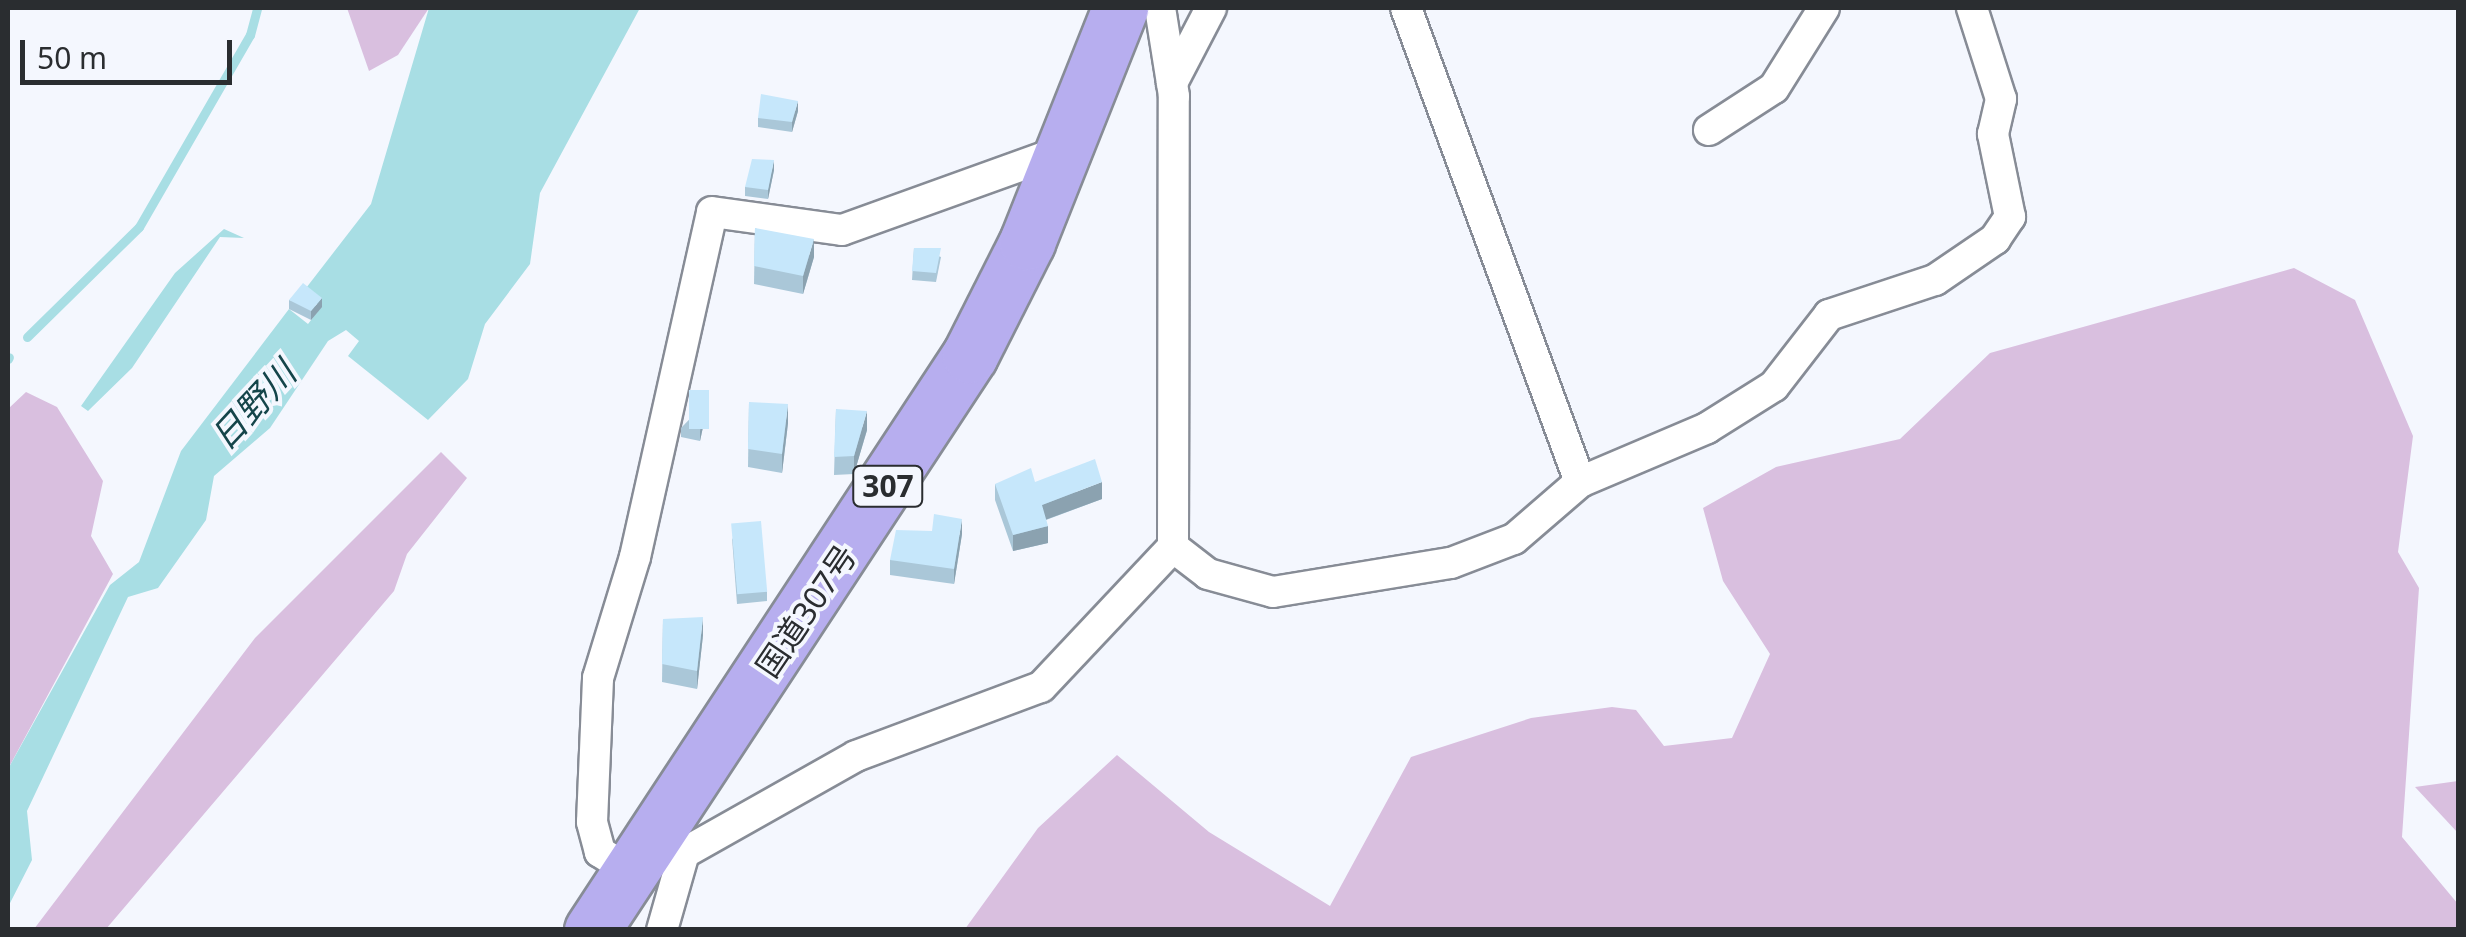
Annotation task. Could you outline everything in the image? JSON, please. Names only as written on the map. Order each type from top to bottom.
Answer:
[{"type":"highway","name":"国道307号","points":[[592,930],[656,855],[970,354],[1064,150],[1120,8]]},
{"type":"street","points":[[1064,150],[842,230],[712,212],[635,556],[598,678],[592,822],[600,852],[656,855],[856,756],[1041,687],[1173,546],[1172,83],[1160,8]]},
{"type":"street","points":[[1172,83],[1212,8]]},
{"type":"street","points":[[1406,8],[1580,482]]},
{"type":"street","points":[[1710,130],[1774,88],[1824,8]]},
{"type":"street","points":[[1173,546],[1208,574],[1273,592],[1356,582],[1451,564],[1514,539],[1580,482],[1707,428],[1774,386],[1829,315],[1935,280],[1995,239],[2010,217],[1993,134],[2001,100],[1972,8]]},
{"type":"street","points":[[656,855],[662,930]]},
{"type":"shaded area","points":[[347,8],[429,8],[398,55],[369,71]]},
{"type":"shaded area","points":[[2294,268],[2355,300],[2413,436],[2398,552],[2419,588],[2402,837],[2458,904],[2458,929],[965,929],[1038,828],[1117,755],[1209,832],[1330,906],[1411,757],[1531,718],[1612,707],[1636,710],[1664,746],[1732,738],[1770,654],[1723,581],[1703,508],[1776,467],[1900,439],[1990,353]]},
{"type":"shaded area","points":[[26,392],[57,407],[103,481],[91,536],[113,574],[8,769],[8,409]]},
{"type":"shaded area","points":[[441,452],[467,478],[407,554],[394,591],[106,929],[34,929],[255,638]]},
{"type":"shaded area","points":[[2458,781],[2458,833],[2415,787]]},
{"type":"water","name":"日野川","points":[[429,8],[640,8],[540,193],[530,264],[485,324],[468,379],[428,420],[348,356],[359,341],[346,330],[328,341],[270,428],[214,476],[206,520],[158,588],[128,597],[27,811],[32,860],[8,907],[8,769],[110,585],[139,562],[181,451],[289,309],[308,324],[321,307],[303,292],[371,204]]},
{"type":"water","points":[[224,229],[244,238],[220,237],[132,368],[88,411],[81,406],[175,273]]},
{"type":"building","points":[[761,94],[798,101],[792,122],[758,118]]},
{"type":"building","points":[[752,159],[774,160],[768,190],[745,187]]},
{"type":"building","points":[[755,228],[814,239],[803,276],[754,266]]},
{"type":"building","points":[[914,248],[941,248],[936,273],[912,271]]},
{"type":"building","points":[[303,283],[322,298],[311,311],[289,300]]},
{"type":"building","points":[[689,390],[709,390],[709,429],[689,429]]},
{"type":"building","points":[[749,402],[788,404],[782,454],[748,449]]},
{"type":"building","points":[[836,409],[867,411],[854,456],[834,457]]},
{"type":"building","points":[[1095,459],[1102,482],[1042,505],[1048,526],[1013,535],[995,484],[1031,468],[1035,482]]},
{"type":"building","points":[[934,514],[962,519],[954,569],[890,560],[896,530],[932,531]]},
{"type":"building","points":[[761,521],[767,592],[737,594],[731,524]]},
{"type":"building","points":[[703,617],[697,671],[662,664],[663,619]]},
{"type":"waterway","points":[[27,337],[139,227],[250,35],[257,8]]}]
